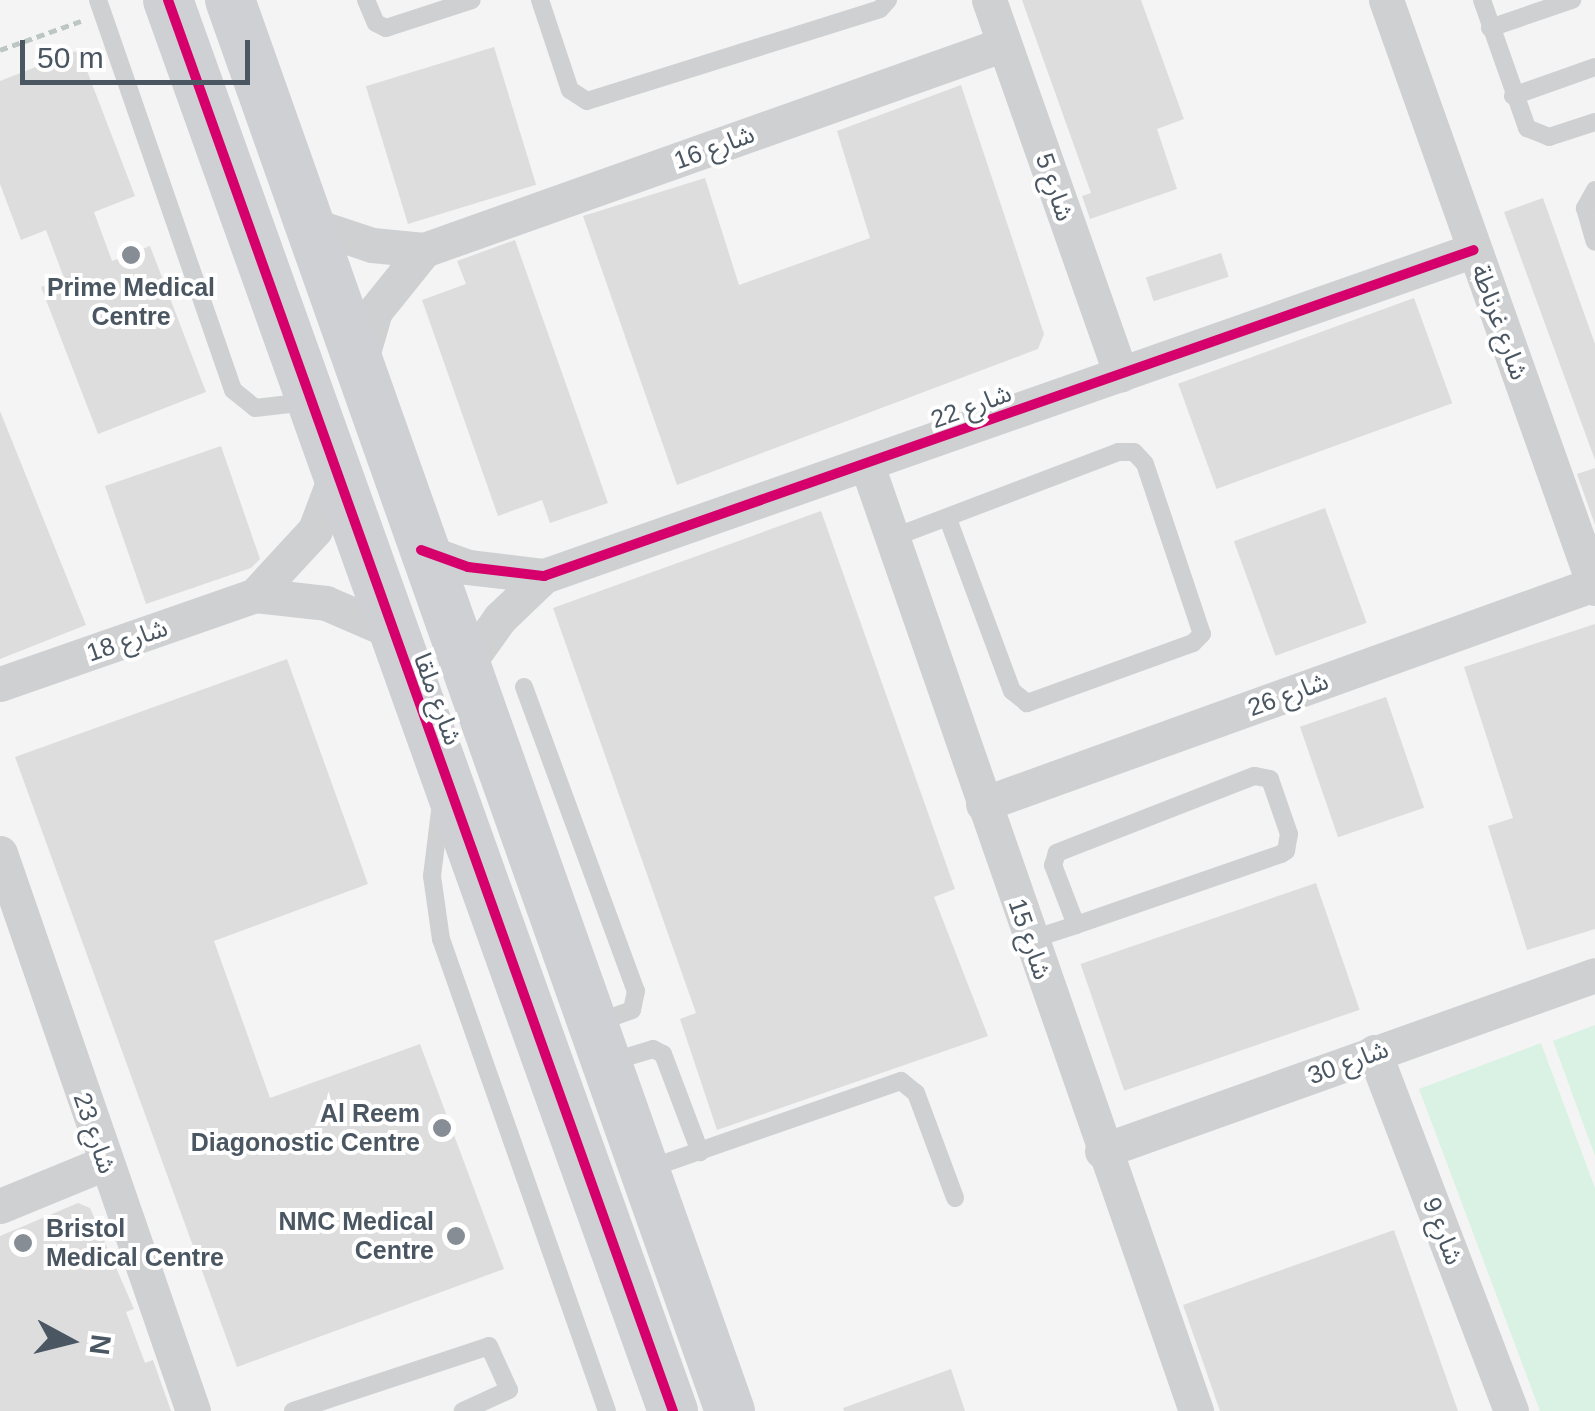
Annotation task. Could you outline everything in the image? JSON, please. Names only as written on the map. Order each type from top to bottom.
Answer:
[{"type":"street","name":"شارع ملقا","points":[[168,0],[673,1411]]},
{"type":"street","name":"شارع 5","points":[[989,0],[1121,374]]},
{"type":"street","name":"شارع غرناطة","points":[[1386,0],[1594,586]]},
{"type":"street","name":"شارع ملقا","points":[[242,12],[309,224],[421,550],[730,1411]]},
{"type":"street","name":"شارع 16","points":[[309,224],[372,245],[424,250],[1004,44]]},
{"type":"street","points":[[359,367],[375,311],[424,250]]},
{"type":"street","name":"شارع 22","points":[[421,550],[481,570],[544,576],[1474,250]]},
{"type":"street","name":"شارع 15","points":[[868,465],[1102,1151],[1196,1411]]},
{"type":"street","name":"شارع 18","points":[[254,596],[315,530],[336,474]]},
{"type":"street","name":"شارع 22","points":[[465,667],[500,618],[544,576]]},
{"type":"street","name":"شارع 26","points":[[983,804],[1594,586]]},
{"type":"street","name":"شارع 18","points":[[0,684],[254,596],[326,603],[392,632]]},
{"type":"street","name":"شارع 23","points":[[0,853],[194,1411]]},
{"type":"street","name":"شارع 30","points":[[1102,1151],[1595,975]]},
{"type":"street","name":"شارع 9","points":[[1374,1052],[1512,1411]]},
{"type":"street","points":[[0,1206],[105,1163]]},
{"type":"lane","points":[[366,0],[376,23],[386,28],[472,0]]},
{"type":"lane","points":[[540,0],[570,90],[587,101],[880,10],[888,0]]},
{"type":"lane","points":[[1482,0],[1522,122],[1541,136],[1595,122]]},
{"type":"lane","points":[[1490,28],[1572,0]]},
{"type":"lane","points":[[100,7],[233,390],[246,404],[264,410],[312,402]]},
{"type":"lane","points":[[1513,96],[1595,67]]},
{"type":"lane","points":[[1593,230],[1585,208],[1595,190]]},
{"type":"lane","points":[[892,538],[1118,452],[1134,452],[1145,464],[1202,634],[1193,644],[1027,703],[1012,691],[948,518]]},
{"type":"lane","points":[[524,687],[636,992],[632,1010],[598,1045]]},
{"type":"lane","points":[[1030,940],[1076,925],[1286,851],[1289,834],[1270,779],[1254,776],[1057,853],[1053,865],[1076,925]]},
{"type":"lane","points":[[446,783],[433,844],[441,939],[607,1411]]},
{"type":"lane","points":[[598,1045],[653,1049],[664,1054],[700,1152]]},
{"type":"lane","points":[[645,1170],[908,1082],[955,1198]]},
{"type":"lane","points":[[293,1411],[489,1346],[509,1390],[463,1411]]},
{"type":"path","points":[[0,50],[100,7]]},
{"type":"green space","points":[[1595,1025],[1595,1156],[1553,1041]]},
{"type":"green space","points":[[1541,1043],[1595,1188],[1595,1411],[1540,1411],[1419,1089]]},
{"type":"building","points":[[1022,0],[1141,0],[1184,119],[1157,129],[1177,189],[1090,219],[1082,196],[1091,193]]},
{"type":"building","points":[[494,47],[536,185],[408,224],[366,86]]},
{"type":"building","points":[[79,50],[135,196],[94,212],[112,261],[150,246],[206,392],[98,434],[41,287],[64,278],[46,230],[21,240],[0,184],[0,81]]},
{"type":"building","points":[[961,85],[1044,334],[1038,349],[677,485],[583,216],[705,178],[739,285],[870,238],[837,131]]},
{"type":"building","points":[[1543,198],[1595,344],[1595,460],[1504,212]]},
{"type":"building","points":[[515,240],[608,503],[550,523],[542,500],[498,516],[422,300],[466,284],[457,261]]},
{"type":"building","points":[[1221,253],[1229,277],[1154,301],[1146,277]]},
{"type":"building","points":[[1414,298],[1452,403],[1216,489],[1178,384]]},
{"type":"building","points":[[0,411],[86,625],[0,659]]},
{"type":"building","points":[[221,446],[260,559],[251,568],[146,604],[105,486]]},
{"type":"building","points":[[1595,468],[1595,525],[1577,474]]},
{"type":"building","points":[[1325,508],[1367,623],[1276,656],[1234,541]]},
{"type":"building","points":[[821,511],[955,889],[934,897],[988,1036],[717,1130],[680,1019],[696,1013],[553,608]]},
{"type":"building","points":[[1595,624],[1595,929],[1527,950],[1488,826],[1513,818],[1464,667]]},
{"type":"building","points":[[287,659],[368,884],[214,941],[270,1098],[420,1044],[504,1269],[237,1367],[15,757]]},
{"type":"building","points":[[1386,697],[1424,808],[1338,837],[1300,727]]},
{"type":"building","points":[[1316,883],[1360,1010],[1124,1091],[1081,964]]},
{"type":"building","points":[[78,1203],[90,1208],[134,1309],[126,1312],[145,1363],[153,1360],[171,1411],[0,1411],[0,1236]]},
{"type":"building","points":[[1394,1230],[1458,1411],[1220,1411],[1183,1305]]},
{"type":"building","points":[[951,1369],[965,1411],[844,1411],[843,1408]]},
{"type":"cycle path","points":[[168,0],[673,1411]]},
{"type":"cycle path","points":[[421,550],[468,567],[544,576],[1474,250]]},
{"type":"place","name":"Prime Medical Centre","points":[[131,255]]},
{"type":"place","name":"Al Reem Diagonostic Centre","points":[[442,1128]]},
{"type":"place","name":"NMC Medical Centre","points":[[456,1236]]},
{"type":"place","name":"Bristol Medical Centre","points":[[23,1243]]}]
